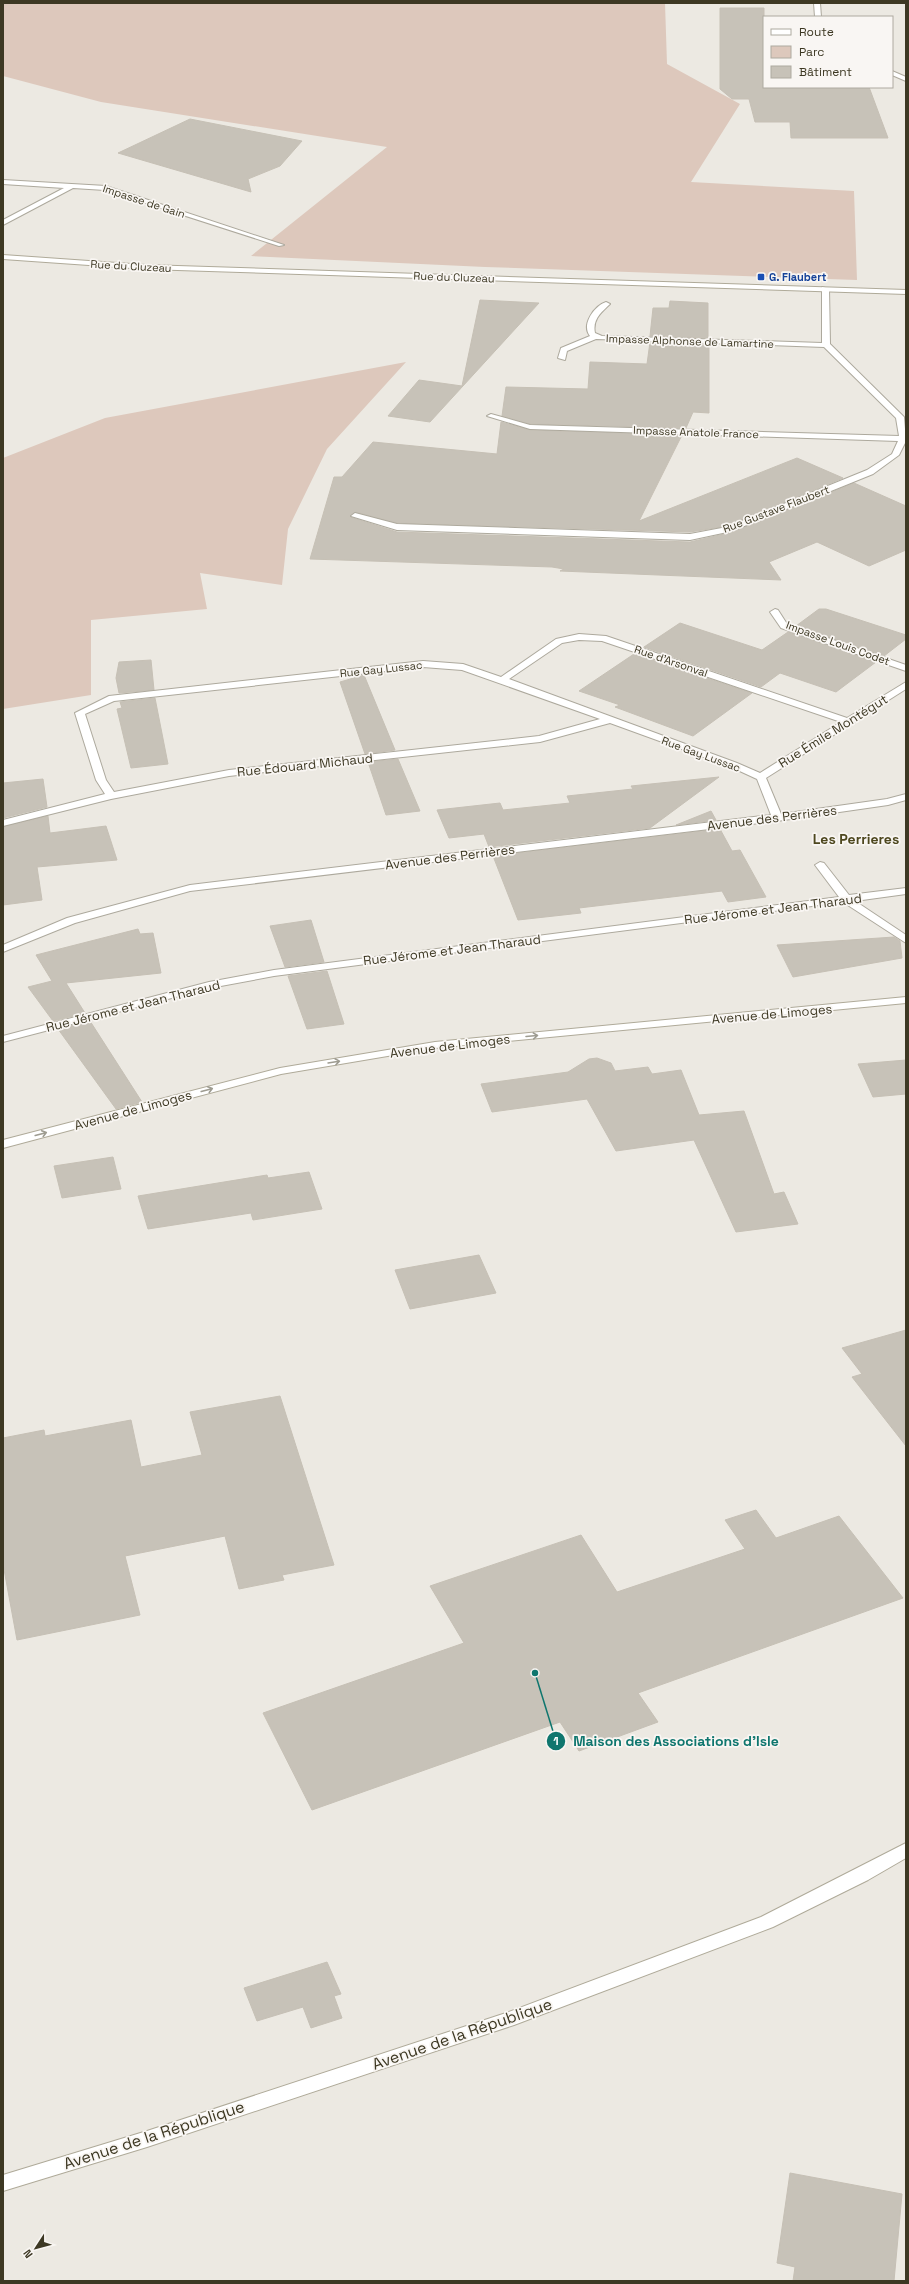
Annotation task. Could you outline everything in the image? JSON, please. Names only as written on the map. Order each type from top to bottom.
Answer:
[{"type":"street","points":[[817,3],[818,16]]},
{"type":"street","points":[[893,74],[906,80]]},
{"type":"street","name":"Impasse de Gain","points":[[3,182],[75,184],[106,188],[281,245]]},
{"type":"street","points":[[3,223],[75,184]]},
{"type":"street","name":"Rue du Cluzeau","points":[[3,257],[201,269],[906,292]]},
{"type":"street","points":[[825,289],[826,345],[900,417],[903,438]]},
{"type":"street","name":"Impasse Alphonse de Lamartine","points":[[606,304],[595,313],[590,330],[596,336],[609,339],[826,345]]},
{"type":"street","points":[[562,358],[564,350],[571,345],[596,336]]},
{"type":"street","name":"Impasse Anatole France","points":[[491,416],[530,427],[903,438]]},
{"type":"street","name":"Rue Gustave Flaubert","points":[[355,516],[397,527],[690,537],[729,530],[870,472],[895,455],[903,438]]},
{"type":"street","name":"Impasse Louis Codet","points":[[775,612],[784,626],[906,668]]},
{"type":"street","name":"Rue d'Arsonval","points":[[502,680],[559,641],[579,637],[603,638],[846,721]]},
{"type":"street","name":"Rue Gay Lussac","points":[[111,796],[101,780],[80,713],[112,698],[424,664],[463,667],[502,680],[734,765],[761,777]]},
{"type":"street","name":"Rue Émile Montégut","points":[[761,777],[846,721],[906,685]]},
{"type":"street","name":"Rue Édouard Michaud","points":[[3,823],[111,796],[229,773],[540,739],[609,720]]},
{"type":"street","points":[[761,777],[777,818]]},
{"type":"street","name":"Avenue des Perrières","points":[[3,949],[36,932],[103,909],[190,888],[777,818],[888,802],[906,797]]},
{"type":"street","points":[[820,865],[847,900],[906,940]]},
{"type":"street","name":"Rue Jérome et Jean Tharaud","points":[[3,1039],[209,985],[274,973],[847,900],[906,891]]},
{"type":"street","name":"Avenue de Limoges","points":[[3,1144],[280,1071],[428,1047],[906,1000]]},
{"type":"street","name":"Avenue de la République","points":[[3,2182],[148,2139],[261,2100],[348,2074],[508,2020],[767,1922],[862,1875],[906,1850]]},
{"type":"green space","points":[[3,3],[665,3],[667,64],[740,104],[691,182],[854,191],[857,280],[485,267],[251,256],[387,147],[101,102],[3,76]]},
{"type":"green space","points":[[406,362],[327,449],[288,529],[282,585],[200,573],[207,609],[91,620],[91,695],[3,709],[3,458],[105,418]]},
{"type":"building","points":[[720,8],[764,8],[763,88],[869,88],[888,138],[791,138],[790,122],[755,122],[749,99],[732,99],[720,89]]},
{"type":"building","points":[[190,119],[302,141],[280,166],[248,179],[251,192],[118,153]]},
{"type":"building","points":[[480,300],[539,303],[430,422],[388,416],[419,380],[462,386]]},
{"type":"building","points":[[670,301],[708,303],[708,338],[650,336],[653,308],[669,308]]},
{"type":"building","points":[[650,342],[709,344],[709,413],[693,412],[686,428],[530,424],[502,416],[506,387],[588,389],[590,362],[647,364]]},
{"type":"building","points":[[501,422],[530,430],[682,435],[639,521],[797,458],[843,478],[727,526],[690,532],[397,523],[355,512],[350,517],[397,532],[690,542],[733,532],[854,483],[906,506],[906,550],[869,566],[817,542],[769,562],[781,580],[560,571],[564,569],[552,567],[310,559],[334,477],[342,477],[373,442],[497,454]]},
{"type":"building","points":[[819,609],[826,609],[906,635],[906,639],[884,656],[796,626]]},
{"type":"building","points":[[680,623],[762,650],[788,632],[876,662],[836,692],[780,673],[761,687],[644,647]]},
{"type":"building","points":[[634,654],[752,693],[693,736],[615,707],[620,705],[579,691]]},
{"type":"building","points":[[151,660],[154,690],[119,693],[116,678],[119,662]]},
{"type":"building","points":[[364,675],[395,750],[365,754],[340,682]]},
{"type":"building","points":[[155,698],[168,764],[131,768],[117,709],[122,708],[120,702]]},
{"type":"building","points":[[398,759],[420,811],[386,815],[368,762]]},
{"type":"building","points":[[719,777],[650,828],[489,847],[484,834],[449,838],[437,810],[500,803],[503,810],[570,803],[567,796],[633,789],[631,786]]},
{"type":"building","points":[[43,779],[47,807],[3,818],[3,783]]},
{"type":"building","points":[[711,811],[716,820],[676,825]]},
{"type":"building","points":[[48,816],[50,833],[106,826],[117,860],[37,867],[42,900],[3,905],[3,827]]},
{"type":"building","points":[[720,829],[732,851],[740,850],[766,897],[728,902],[722,891],[579,908],[581,913],[518,920],[493,856]]},
{"type":"building","points":[[311,920],[324,962],[285,967],[270,926]]},
{"type":"building","points":[[138,929],[140,934],[153,933],[161,973],[66,983],[85,1013],[53,1021],[28,987],[52,981],[36,955]]},
{"type":"building","points":[[894,937],[900,941],[902,958],[793,977],[777,945]]},
{"type":"building","points":[[327,971],[344,1024],[307,1029],[288,976]]},
{"type":"building","points":[[90,1021],[142,1102],[116,1109],[58,1029]]},
{"type":"building","points":[[597,1058],[611,1063],[615,1071],[648,1067],[652,1074],[681,1070],[699,1115],[744,1111],[774,1194],[784,1192],[798,1224],[736,1232],[694,1140],[616,1151],[587,1099],[492,1112],[481,1084],[568,1072],[589,1059]]},
{"type":"building","points":[[906,1060],[906,1094],[873,1097],[858,1064]]},
{"type":"building","points":[[113,1157],[121,1189],[62,1198],[54,1166]]},
{"type":"building","points":[[309,1172],[322,1209],[253,1220],[251,1213],[148,1229],[138,1196],[267,1175],[268,1178]]},
{"type":"building","points":[[479,1255],[496,1293],[410,1309],[395,1270]]},
{"type":"building","points":[[906,1330],[906,1446],[852,1377],[862,1374],[842,1348]]},
{"type":"building","points":[[280,1396],[334,1565],[282,1575],[284,1580],[239,1589],[225,1536],[125,1556],[140,1615],[17,1640],[3,1564],[3,1438],[44,1430],[45,1436],[131,1420],[141,1467],[202,1455],[190,1412]]},
{"type":"building","points":[[756,1510],[776,1538],[839,1516],[903,1598],[638,1693],[658,1722],[579,1751],[560,1722],[312,1810],[263,1713],[464,1643],[430,1586],[581,1535],[617,1592],[745,1549],[725,1520]]},
{"type":"building","points":[[327,1962],[341,1994],[334,1996],[342,2018],[311,2028],[303,2007],[257,2021],[244,1988]]},
{"type":"building","points":[[790,2173],[902,2194],[894,2281],[793,2281],[795,2267],[777,2263]]},
{"type":"place","name":"G. Flaubert","points":[[761,277]]},
{"type":"place","name":"Maison des Associations d'Isle","points":[[535,1673]]},
{"type":"district","name":"Les Perrieres","points":[[856,839]]}]
